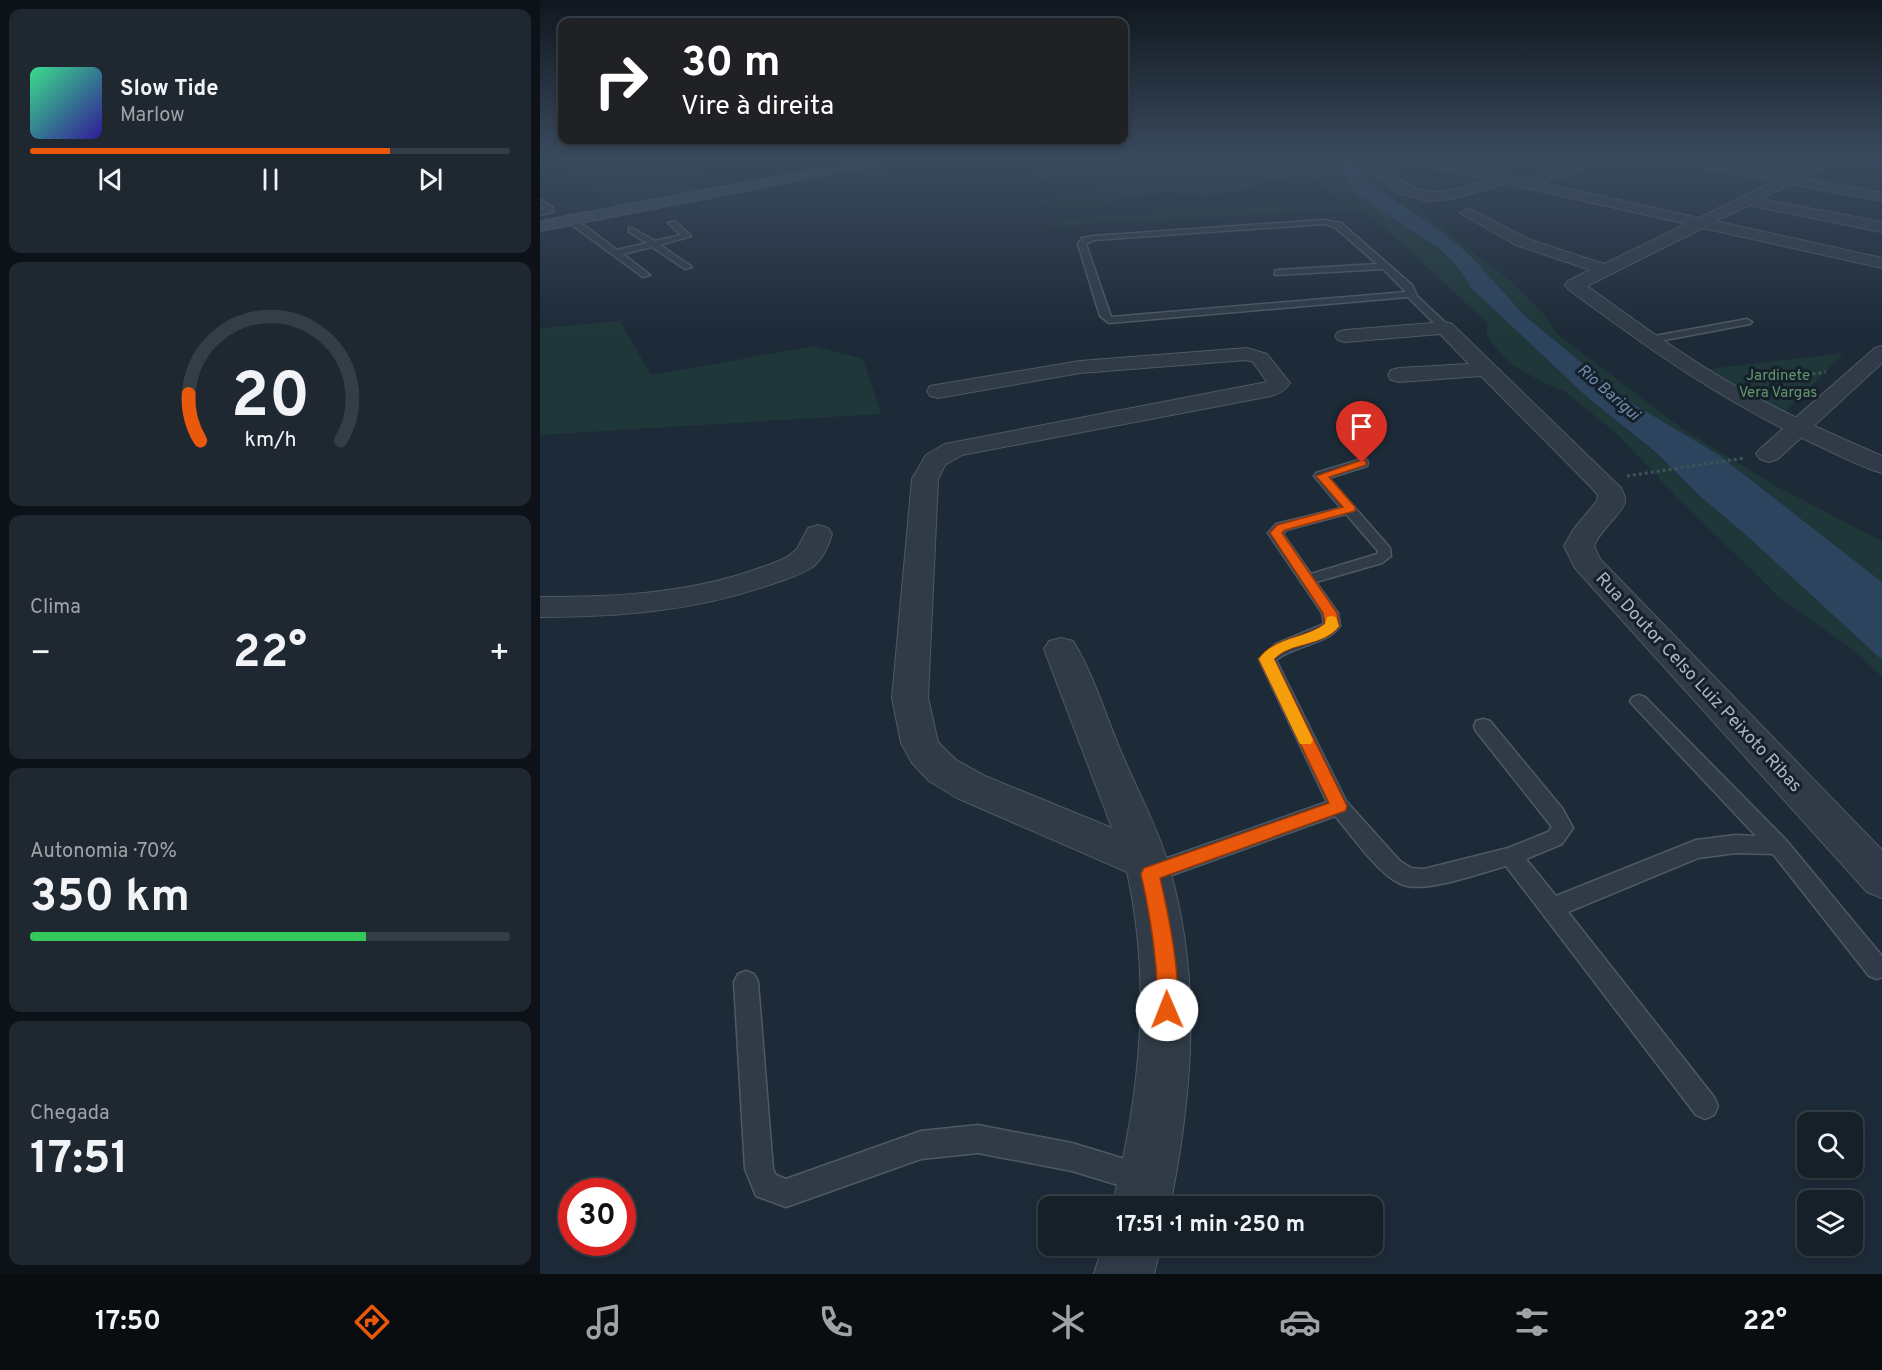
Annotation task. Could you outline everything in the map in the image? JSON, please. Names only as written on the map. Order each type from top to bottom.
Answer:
[{"type":"main road","points":[[540,226],[589,216]]},
{"type":"street","points":[[1474,216],[1522,242],[1606,270]]},
{"type":"street","points":[[1671,216],[1882,263]]},
{"type":"street","points":[[1713,216],[1574,285],[1649,340],[1723,388],[1797,428],[1882,465]]},
{"type":"street","points":[[1829,216],[1882,227]]},
{"type":"street","points":[[1345,336],[1444,328]]},
{"type":"street","name":"Rua Doutor Celso Luiz Peixoto Ribas","points":[[1444,328],[1611,494],[1608,508],[1583,536],[1579,546],[1586,562],[1882,879]]},
{"type":"street","points":[[938,391],[1080,368],[1247,354],[1260,358],[1279,383],[1278,386],[1270,389],[954,449],[935,460],[925,479],[917,599],[926,619],[927,633],[925,646],[912,668],[910,698],[912,722],[917,741],[928,759],[945,774],[1148,867]]},
{"type":"street","points":[[1758,456],[1797,428],[1876,360]]},
{"type":"street","points":[[1399,375],[1486,369]]},
{"type":"street","points":[[540,607],[614,605],[715,593],[791,567],[808,555],[818,534]]},
{"type":"street","points":[[1061,649],[1148,867],[1160,916],[1166,969],[1167,1031],[1161,1104],[1145,1193]]},
{"type":"street","points":[[1124,1274],[1129,1256]]},
{"type":"lane","points":[[571,220],[646,275]]},
{"type":"lane","name":"Rua Doutor Celso Luiz Peixoto Ribas","points":[[1412,294],[1109,320],[1105,316],[1082,244],[1085,240],[1094,238],[1324,222],[1338,225],[1408,288],[1444,328]]},
{"type":"lane","points":[[616,253],[687,236],[672,223]]},
{"type":"lane","points":[[632,230],[688,267]]},
{"type":"lane","points":[[1278,273],[1385,266]]},
{"type":"lane","points":[[1649,340],[1747,322]]},
{"type":"lane","points":[[1308,579],[1377,560],[1384,556],[1385,551],[1322,476],[1362,463]]},
{"type":"lane","points":[[1351,509],[1281,527],[1275,533],[1330,613],[1332,626],[1320,635],[1276,649],[1266,659],[1339,806],[1392,867],[1407,877],[1424,878],[1511,856],[1555,838],[1563,828],[1555,814],[1483,726]]},
{"type":"lane","points":[[1639,701],[1779,846],[1877,968]]},
{"type":"lane","points":[[1148,867],[1339,806]]},
{"type":"lane","points":[[1552,908],[1696,849],[1736,844],[1779,846]]},
{"type":"lane","points":[[1511,856],[1705,1106]]},
{"type":"lane","points":[[746,981],[759,1169],[766,1186],[786,1193],[921,1145],[978,1140],[1072,1157],[1145,1193]]},
{"type":"path","points":[[1723,388],[1876,360]]},
{"type":"path","points":[[1653,472],[1758,456]]},
{"type":"green space","points":[[1097,216],[1224,216],[1048,226],[1068,219]]},
{"type":"green space","points":[[1370,216],[1395,216],[1463,271],[1471,288],[1588,398],[1653,451],[1882,660],[1882,677],[1855,651],[1779,597],[1677,497],[1617,434],[1563,390],[1546,384],[1510,364],[1486,336],[1488,323]]},
{"type":"green space","points":[[1418,216],[1427,216],[1507,278],[1544,314],[1556,333],[1680,427],[1774,485],[1882,541],[1882,582],[1719,455],[1627,400],[1525,316],[1469,254]]},
{"type":"green space","points":[[620,321],[651,375],[815,346],[863,359],[881,414],[540,435],[540,328]]},
{"type":"green space","name":"Jardinete Vera Vargas","points":[[1844,353],[1783,414],[1701,370]]},
{"type":"water","name":"Rio Barigui","points":[[1389,216],[1418,216],[1441,232],[1469,254],[1525,316],[1627,400],[1719,455],[1882,582],[1882,660],[1747,536],[1702,498],[1654,451],[1588,398],[1471,288],[1449,258]]},
{"type":"slow traffic","points":[[1306,740],[1266,659],[1276,649],[1320,635],[1332,626],[1331,620]]},
{"type":"route","points":[[1167,1010],[1166,969],[1160,916],[1150,874],[1339,806],[1266,659],[1276,649],[1320,635],[1332,626],[1330,613],[1275,533],[1281,527],[1351,509],[1322,476],[1325,473],[1362,463]]}]
